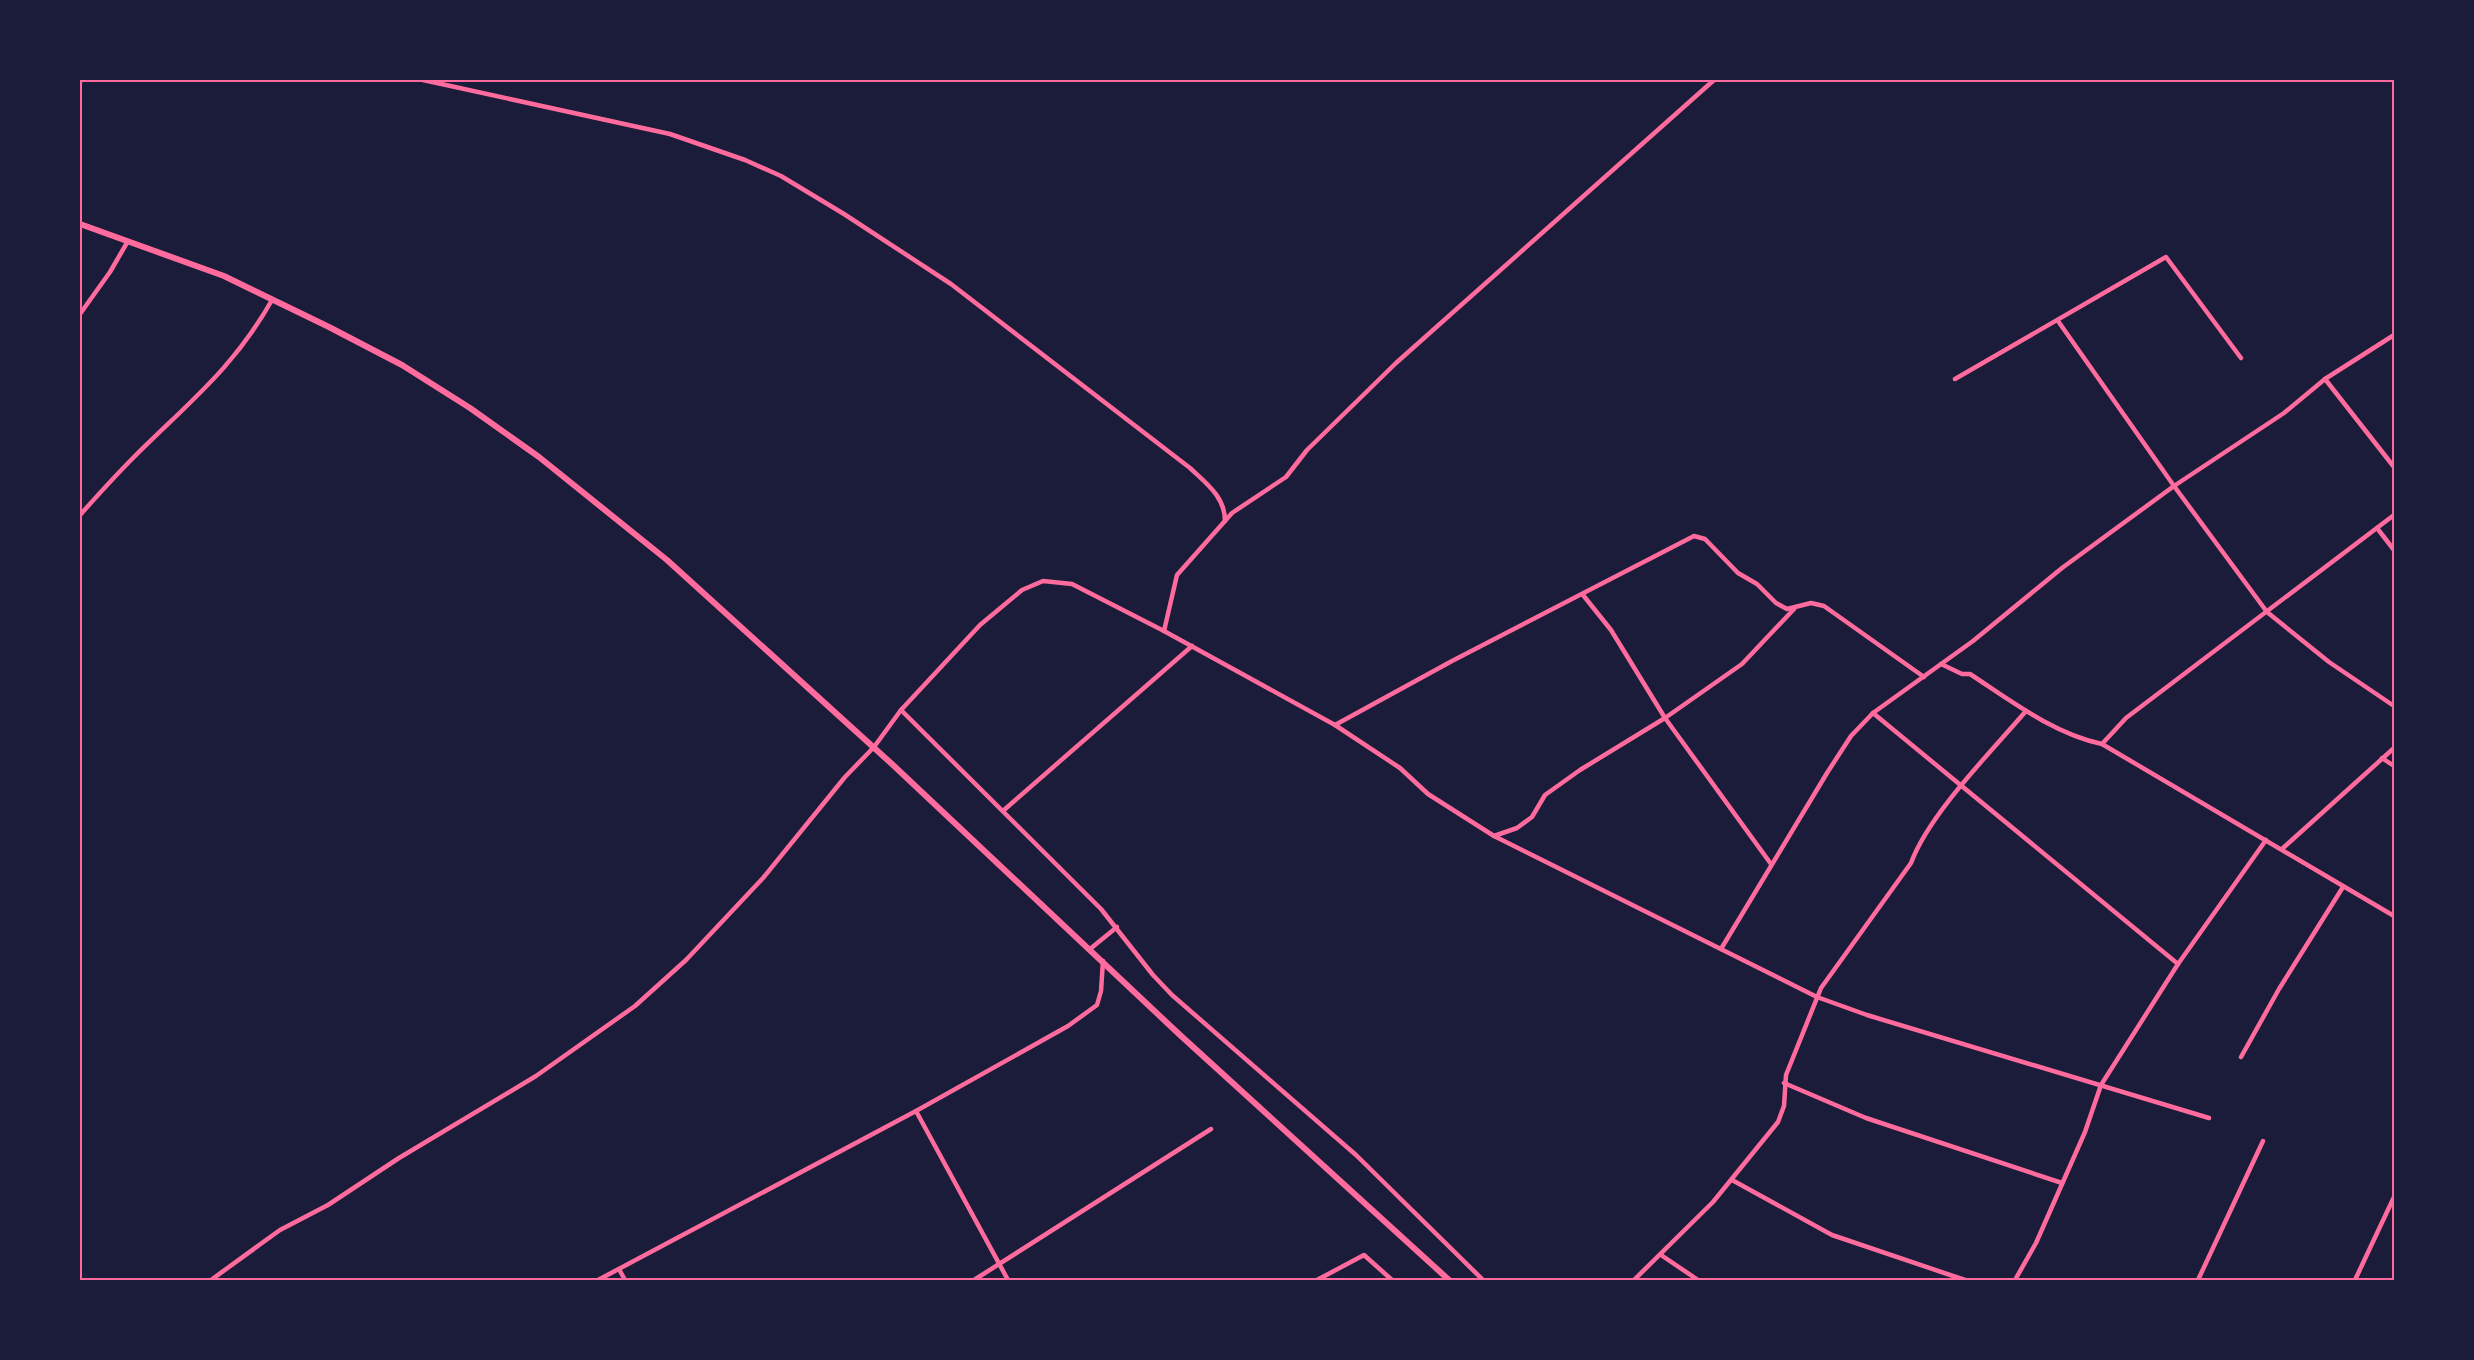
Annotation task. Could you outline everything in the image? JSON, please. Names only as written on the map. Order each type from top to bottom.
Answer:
[{"type":"street","points":[[423,80],[670,134],[746,160],[781,176],[951,284],[1190,468],[1219,497],[1223,505],[1225,521]]},
{"type":"street","points":[[1164,631],[1177,574],[1225,521],[1243,503],[1286,477],[1307,450],[1395,363],[1714,80]]},
{"type":"street","points":[[80,224],[224,276],[402,365],[471,408],[539,457],[667,560],[874,747],[1449,1281]]},
{"type":"street","points":[[80,314],[110,272],[128,241]]},
{"type":"street","points":[[1955,379],[2166,257],[2241,358]]},
{"type":"street","points":[[80,515],[134,458],[207,388],[255,330],[272,300]]},
{"type":"street","points":[[2058,321],[2174,486],[2267,612],[2329,662],[2394,706]]},
{"type":"street","points":[[1721,949],[1851,736],[1874,713],[1941,664],[2062,568],[2174,486],[2284,413],[2325,379],[2394,335]]},
{"type":"street","points":[[2325,379],[2394,468]]},
{"type":"street","points":[[2102,744],[2126,718],[2394,515]]},
{"type":"street","points":[[2377,528],[2394,550]]},
{"type":"street","points":[[1335,725],[1687,538],[1701,536],[1728,565],[1757,584],[1776,603],[1787,609],[1811,603],[1824,606],[1924,677]]},
{"type":"street","points":[[211,1281],[280,1230],[328,1205],[399,1158],[536,1076],[635,1006],[686,960],[756,885],[845,777],[874,747],[901,710],[980,625],[1011,597],[1032,584],[1043,581],[1072,584],[1192,646],[1335,725],[1400,768],[1428,794],[1494,836],[1817,997],[1867,1015],[2209,1118]]},
{"type":"street","points":[[1583,595],[1611,630],[1665,718],[1771,864]]},
{"type":"street","points":[[1494,836],[1517,828],[1532,817],[1545,795],[1665,718],[1742,664],[1794,609]]},
{"type":"street","points":[[1004,810],[1192,646]]},
{"type":"street","points":[[1941,664],[1962,674],[1970,675],[2026,711],[2079,740],[2102,744],[2394,916]]},
{"type":"street","points":[[901,710],[1004,810],[1117,927],[1153,975],[1172,995],[1356,1155],[1483,1281]]},
{"type":"street","points":[[1634,1281],[1732,1180],[1782,1115],[1784,1083],[1817,997],[1911,863],[1917,847],[1962,786],[2026,711]]},
{"type":"street","points":[[1874,713],[2178,964]]},
{"type":"street","points":[[2282,849],[2394,748]]},
{"type":"street","points":[[2382,758],[2394,766]]},
{"type":"street","points":[[2014,1281],[2036,1243],[2085,1132],[2101,1085],[2178,964],[2266,840]]},
{"type":"street","points":[[2241,1058],[2279,989],[2343,887]]},
{"type":"street","points":[[1089,949],[1117,927]]},
{"type":"street","points":[[598,1281],[916,1112],[1091,1011],[1100,999],[1103,962]]},
{"type":"street","points":[[1784,1083],[1866,1118],[2062,1183]]},
{"type":"street","points":[[916,1112],[1008,1281]]},
{"type":"street","points":[[974,1281],[1211,1129]]},
{"type":"street","points":[[2198,1281],[2263,1141]]},
{"type":"street","points":[[1732,1180],[1832,1235],[1965,1281]]},
{"type":"street","points":[[2355,1281],[2394,1197]]},
{"type":"street","points":[[1317,1281],[1364,1255],[1392,1281]]},
{"type":"street","points":[[1661,1255],[1698,1281]]},
{"type":"street","points":[[620,1271],[626,1281]]}]
